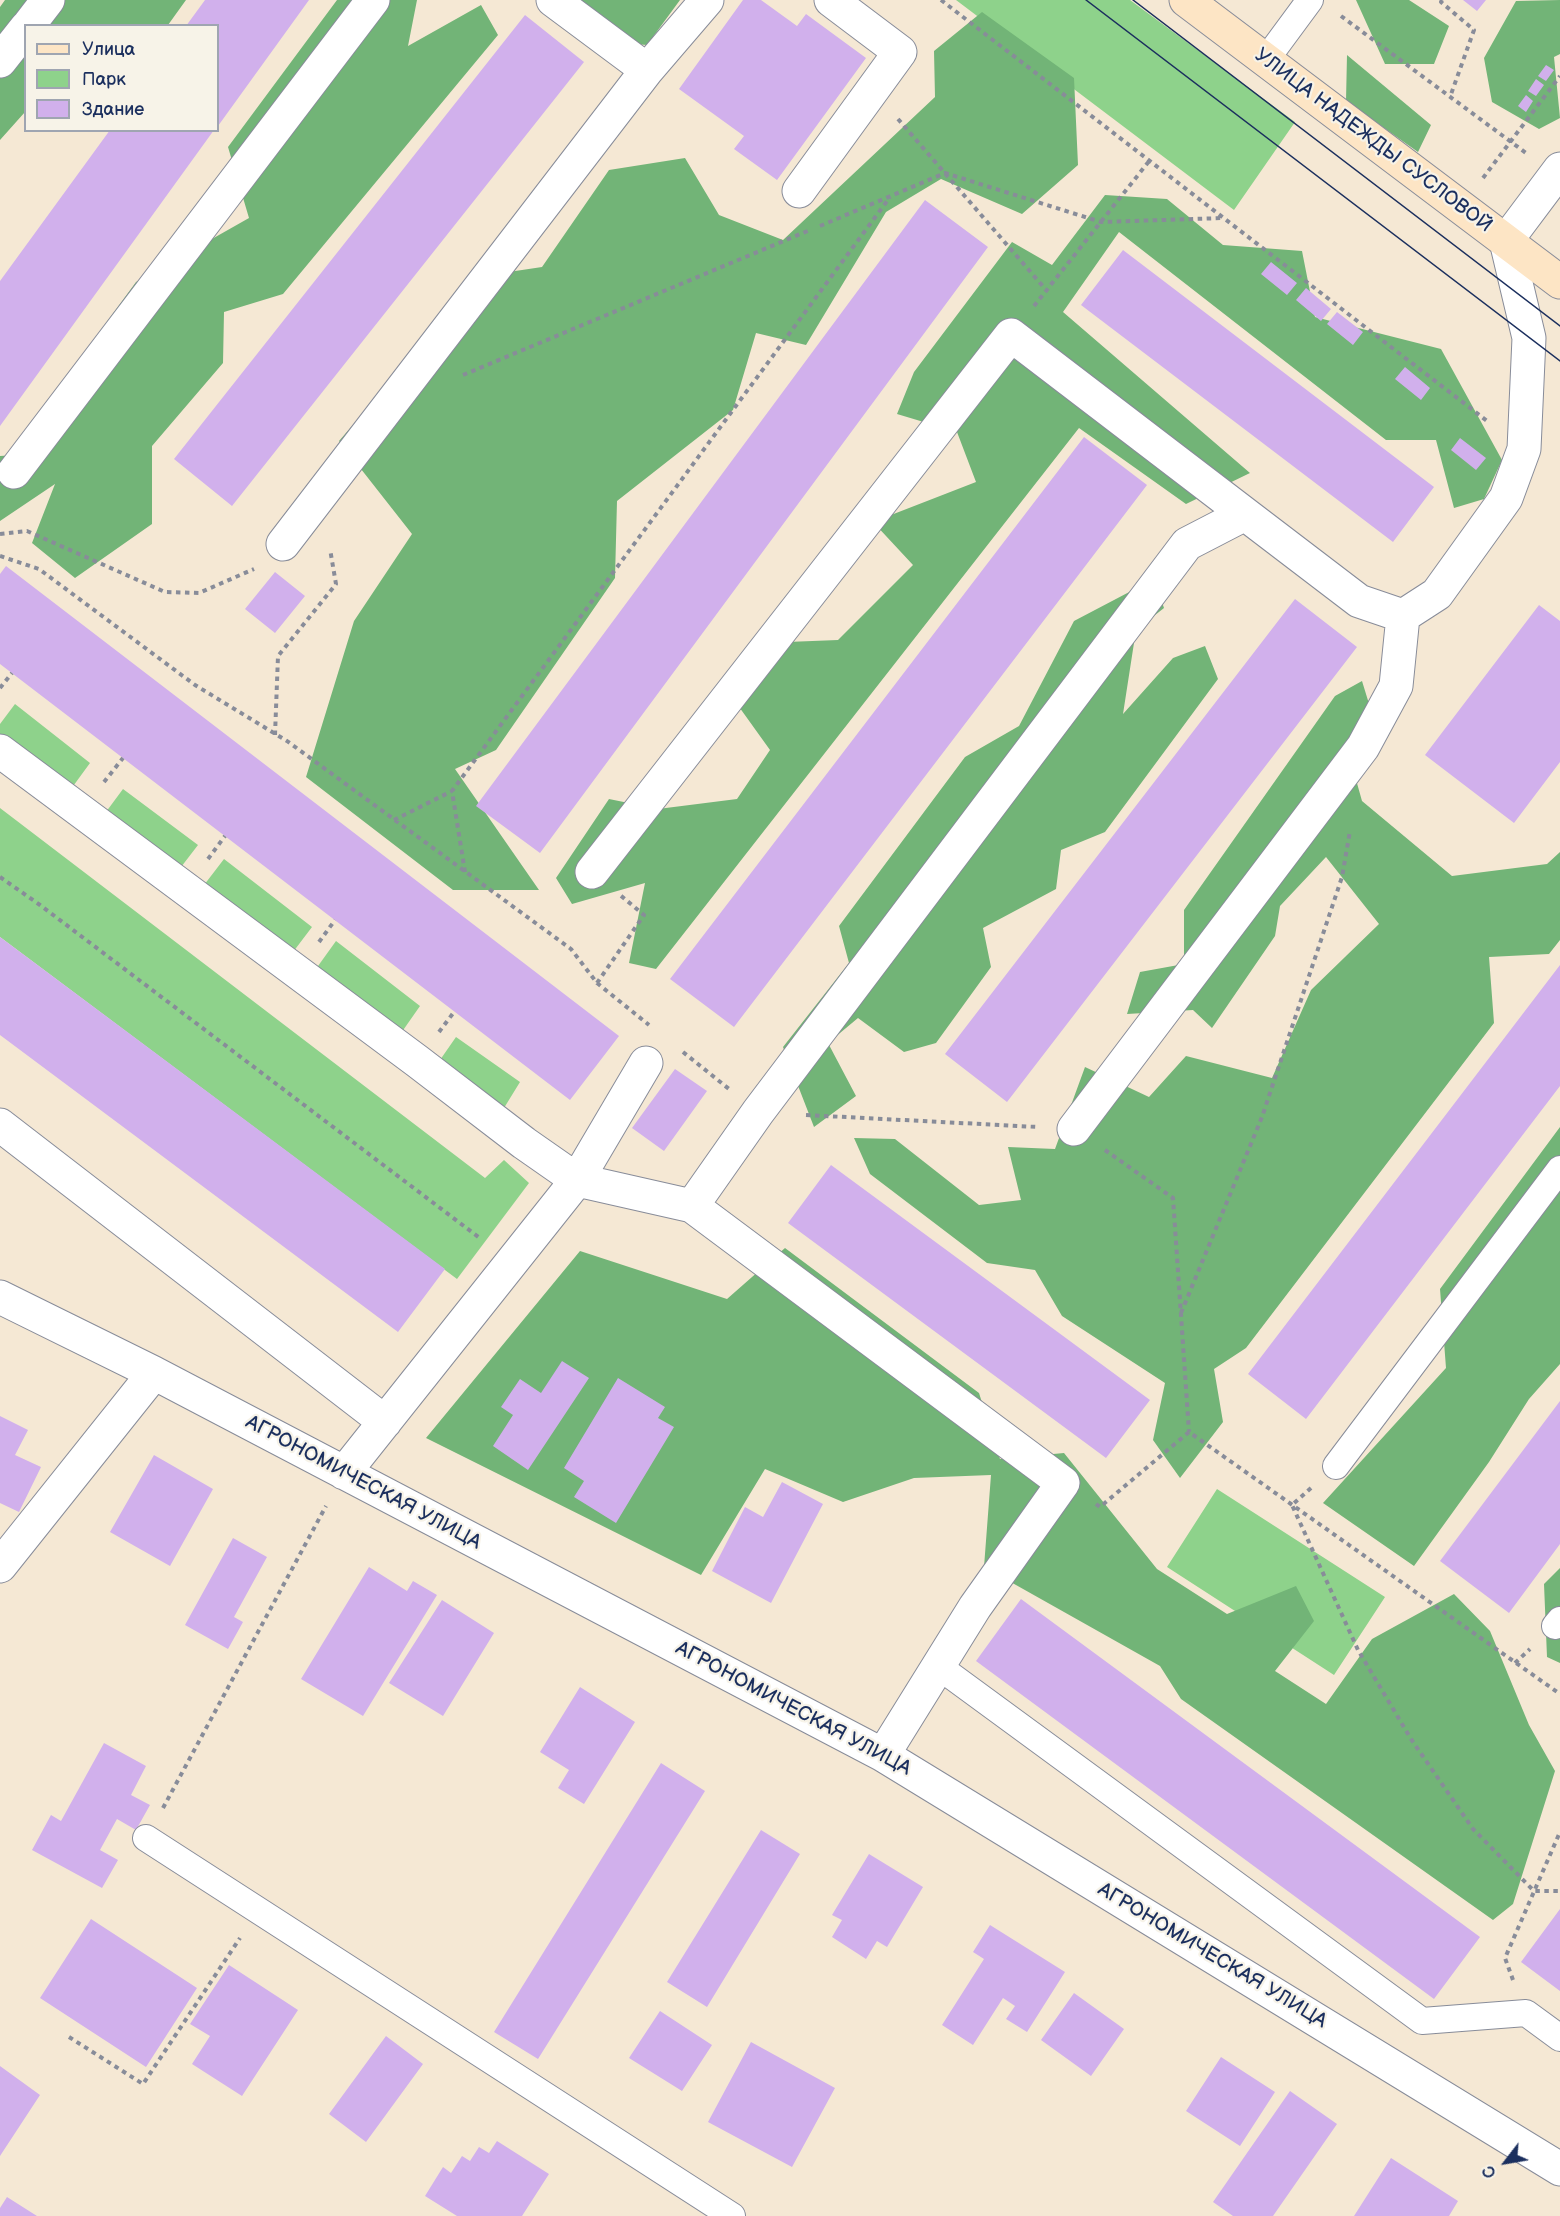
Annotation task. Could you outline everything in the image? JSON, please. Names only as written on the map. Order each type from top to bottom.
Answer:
[{"type":"main road","name":"УЛИЦА НАДЕЖДЫ СУСЛОВОЙ","points":[[1186,0],[1560,282]]},
{"type":"street","points":[[29,24],[48,0]]},
{"type":"street","points":[[14,472],[373,0]]},
{"type":"street","points":[[553,0],[646,70]]},
{"type":"street","points":[[284,544],[646,70],[707,0]]},
{"type":"street","points":[[799,191],[900,52],[831,0]]},
{"type":"street","points":[[0,61],[24,31]]},
{"type":"street","points":[[1403,616],[1437,594],[1506,498],[1524,449],[1530,338],[1506,241],[1558,172]]},
{"type":"street","points":[[592,872],[1011,334],[1359,601],[1403,616]]},
{"type":"street","points":[[692,1206],[758,1112],[1187,544],[1245,514]]},
{"type":"street","points":[[1074,1129],[1363,747],[1396,686],[1403,616]]},
{"type":"street","points":[[0,751],[399,1047],[524,1143],[577,1180],[692,1206],[1063,1483],[975,1607],[883,1755]]},
{"type":"street","points":[[344,1473],[577,1180],[644,1049]]},
{"type":"street","points":[[0,1125],[385,1422]]},
{"type":"street","name":"АГРОНОМИЧЕСКАЯ УЛИЦА","points":[[0,1296],[154,1373],[883,1755],[1560,2169]]},
{"type":"street","points":[[0,1566],[154,1373]]},
{"type":"lane","points":[[1265,61],[1310,0]]},
{"type":"lane","points":[[1336,1466],[1560,1169]]},
{"type":"lane","points":[[938,1666],[1422,2022],[1526,2013],[1560,2038]]},
{"type":"lane","points":[[146,1838],[732,2216]]},
{"type":"path","points":[[941,0],[1524,449]]},
{"type":"path","points":[[1442,0],[1441,2],[1474,30],[1450,97]]},
{"type":"path","points":[[1337,14],[1510,141],[1558,172]]},
{"type":"path","points":[[1462,208],[1560,76]]},
{"type":"path","points":[[872,89],[1047,291]]},
{"type":"path","points":[[1011,334],[1150,160]]},
{"type":"path","points":[[454,379],[945,173],[1101,222],[1224,218]]},
{"type":"path","points":[[394,820],[452,791],[890,196]]},
{"type":"path","points":[[275,735],[278,656],[336,584],[321,495]]},
{"type":"path","points":[[0,534],[27,531],[165,592],[199,593],[258,568],[284,544]]},
{"type":"path","points":[[0,556],[39,569],[195,685],[275,735],[394,820],[571,949],[597,983],[645,915]]},
{"type":"path","points":[[0,688],[12,673]]},
{"type":"path","points":[[452,791],[465,872]]},
{"type":"path","points":[[1180,1315],[1262,1116],[1342,877],[1350,830]]},
{"type":"path","points":[[0,877],[485,1242]]},
{"type":"path","points":[[644,1049],[649,1025]]},
{"type":"path","points":[[758,1112],[1074,1129],[1173,1198],[1188,1432]]},
{"type":"path","points":[[1063,1483],[1100,1507],[1188,1432]]},
{"type":"path","points":[[1188,1432],[1560,1694]]},
{"type":"path","points":[[146,1838],[344,1473]]},
{"type":"path","points":[[1292,1505],[1358,1650],[1411,1739],[1473,1829],[1534,1891],[1560,1891]]},
{"type":"path","points":[[1526,2013],[1505,1958],[1560,1832]]},
{"type":"path","points":[[69,2037],[143,2084],[258,1910]]},
{"type":"green space","points":[[5,0],[186,0],[169,24],[24,24],[24,113],[0,140],[0,7]]},
{"type":"green space","points":[[337,0],[417,0],[408,46],[481,5],[498,35],[283,294],[224,312],[223,363],[152,446],[152,524],[75,578],[32,543],[55,484],[0,521],[0,456],[48,453],[47,404],[136,282],[249,218],[228,147]]},
{"type":"green space","points":[[546,0],[680,0],[647,45],[584,40]]},
{"type":"green space","points":[[956,0],[1130,0],[1295,122],[1234,210]]},
{"type":"green space","points":[[1356,0],[1409,0],[1449,26],[1434,64],[1385,64]]},
{"type":"green space","points":[[1560,0],[1560,54],[1554,57],[1560,118],[1539,129],[1492,102],[1484,58],[1516,1]]},
{"type":"green space","points":[[982,12],[1074,78],[1078,165],[1022,214],[941,179],[886,212],[806,345],[756,333],[733,410],[617,501],[615,578],[496,750],[455,769],[539,890],[453,890],[306,777],[354,621],[412,534],[339,441],[482,276],[542,267],[609,170],[685,158],[719,215],[783,240],[935,97],[934,51]]},
{"type":"green space","points":[[1347,55],[1431,125],[1418,152],[1346,101]]},
{"type":"green space","points":[[1105,195],[1167,199],[1223,245],[1302,251],[1315,317],[1441,349],[1502,460],[1484,499],[1454,508],[1436,440],[1386,440],[1119,232],[1063,312],[1250,473],[1186,504],[1079,428],[656,969],[629,963],[645,883],[572,904],[556,878],[609,799],[658,809],[737,799],[770,750],[737,704],[787,642],[838,640],[913,565],[873,522],[976,482],[957,432],[897,414],[914,372],[1012,242],[1052,265]]},
{"type":"green space","points":[[1154,579],[1164,608],[1136,630],[1123,714],[1173,658],[1205,646],[1218,679],[1105,832],[1061,850],[1056,889],[983,928],[991,967],[936,1043],[904,1052],[858,1018],[828,1043],[856,1096],[814,1127],[783,1047],[849,963],[839,926],[965,757],[1019,726],[1074,621]]},
{"type":"green space","points":[[1362,681],[1370,707],[1346,744],[1362,801],[1452,876],[1547,864],[1560,852],[1560,940],[1549,954],[1489,957],[1494,1023],[1246,1348],[1214,1369],[1223,1422],[1180,1478],[1153,1440],[1165,1383],[1062,1316],[1035,1270],[987,1263],[870,1174],[854,1138],[895,1139],[979,1205],[1021,1200],[1008,1147],[1055,1149],[1085,1067],[1149,1097],[1186,1056],[1272,1078],[1311,990],[1379,924],[1326,857],[1280,906],[1275,936],[1212,1028],[1193,1010],[1127,1014],[1140,972],[1184,964],[1184,910],[1335,696]]},
{"type":"green space","points":[[15,704],[90,763],[71,789],[0,736],[0,724]]},
{"type":"green space","points":[[123,789],[198,845],[178,871],[103,816]]},
{"type":"green space","points":[[0,808],[485,1178],[504,1160],[529,1183],[457,1279],[0,937]]},
{"type":"green space","points":[[224,859],[312,927],[290,956],[201,889]]},
{"type":"green space","points":[[336,941],[420,1006],[399,1036],[313,973]]},
{"type":"green space","points":[[456,1037],[520,1082],[504,1108],[440,1060]]},
{"type":"green space","points":[[1560,1127],[1560,1364],[1529,1399],[1489,1462],[1414,1566],[1323,1503],[1446,1368],[1440,1289]]},
{"type":"green space","points":[[785,1248],[979,1393],[1000,1459],[1064,1453],[1157,1569],[1227,1614],[1296,1586],[1314,1621],[1275,1671],[1326,1704],[1372,1639],[1454,1594],[1490,1631],[1529,1725],[1555,1771],[1513,1904],[1493,1920],[1181,1699],[1160,1666],[984,1567],[991,1475],[914,1478],[843,1502],[765,1469],[701,1575],[426,1438],[580,1251],[727,1299]]},
{"type":"green space","points":[[1217,1489],[1385,1597],[1334,1675],[1167,1567]]},
{"type":"green space","points":[[1560,1568],[1560,1663],[1547,1657],[1544,1584]]},
{"type":"building","points":[[205,0],[309,0],[219,125],[219,24],[187,24]]},
{"type":"building","points":[[743,0],[761,0],[797,26],[806,14],[866,58],[777,180],[734,149],[744,136],[679,89]]},
{"type":"building","points":[[1463,0],[1486,0],[1477,11]]},
{"type":"building","points":[[525,15],[584,62],[232,506],[174,459]]},
{"type":"building","points":[[1546,65],[1554,70],[1546,81],[1538,76]]},
{"type":"building","points":[[1536,79],[1544,85],[1536,96],[1528,91]]},
{"type":"building","points":[[1526,95],[1533,101],[1526,112],[1518,106]]},
{"type":"building","points":[[109,132],[213,132],[0,426],[0,281]]},
{"type":"building","points":[[925,200],[988,247],[540,853],[476,806]]},
{"type":"building","points":[[1123,250],[1434,487],[1393,542],[1081,305]]},
{"type":"building","points":[[1271,262],[1297,283],[1287,295],[1261,274]]},
{"type":"building","points":[[1306,288],[1331,309],[1321,321],[1296,300]]},
{"type":"building","points":[[1337,312],[1363,332],[1353,345],[1327,324]]},
{"type":"building","points":[[1405,367],[1430,388],[1421,400],[1395,379]]},
{"type":"building","points":[[1084,437],[1147,485],[734,1027],[670,979]]},
{"type":"building","points":[[1460,438],[1486,458],[1476,470],[1451,450]]},
{"type":"building","points":[[6,566],[619,1036],[570,1100],[0,664],[0,574]]},
{"type":"building","points":[[275,572],[305,596],[275,633],[245,609]]},
{"type":"building","points":[[1295,599],[1357,647],[1007,1102],[945,1054]]},
{"type":"building","points":[[1539,605],[1560,621],[1560,762],[1514,823],[1425,755]]},
{"type":"building","points":[[0,937],[445,1269],[398,1332],[0,1035]]},
{"type":"building","points":[[1560,965],[1560,1086],[1306,1419],[1248,1374]]},
{"type":"building","points":[[675,1069],[707,1091],[664,1151],[632,1128]]},
{"type":"building","points":[[831,1165],[1150,1400],[1106,1458],[788,1223]]},
{"type":"building","points":[[562,1361],[589,1378],[528,1470],[493,1446],[513,1415],[501,1407],[520,1379],[541,1393]]},
{"type":"building","points":[[618,1378],[665,1407],[658,1418],[674,1427],[616,1523],[574,1497],[584,1481],[564,1468]]},
{"type":"building","points":[[1560,1401],[1560,1544],[1509,1613],[1440,1561]]},
{"type":"building","points":[[0,1416],[28,1430],[15,1455],[41,1467],[19,1512],[0,1503]]},
{"type":"building","points":[[154,1455],[213,1489],[170,1566],[110,1532]]},
{"type":"building","points":[[782,1482],[823,1504],[771,1603],[712,1571],[745,1507],[763,1517]]},
{"type":"building","points":[[233,1538],[267,1557],[234,1617],[243,1622],[228,1649],[185,1625]]},
{"type":"building","points":[[369,1567],[407,1591],[413,1581],[437,1595],[363,1716],[301,1679]]},
{"type":"building","points":[[1021,1599],[1480,1937],[1434,1999],[976,1661]]},
{"type":"building","points":[[442,1600],[494,1633],[443,1716],[389,1683]]},
{"type":"building","points":[[580,1687],[635,1722],[584,1804],[558,1788],[569,1770],[540,1752]]},
{"type":"building","points":[[104,1743],[146,1766],[131,1795],[150,1805],[136,1830],[117,1819],[100,1850],[118,1860],[102,1888],[32,1850],[51,1815],[61,1821]]},
{"type":"building","points":[[661,1763],[705,1791],[538,2059],[494,2032]]},
{"type":"building","points":[[761,1830],[800,1854],[707,2007],[667,1982]]},
{"type":"building","points":[[869,1854],[923,1887],[887,1947],[877,1941],[866,1959],[832,1937],[842,1920],[832,1915]]},
{"type":"building","points":[[1560,1909],[1560,1991],[1521,1962]]},
{"type":"building","points":[[91,1919],[197,1988],[146,2067],[40,1998]]},
{"type":"building","points":[[990,1925],[1065,1972],[1027,2032],[1006,2019],[1015,2006],[1003,1998],[973,2045],[942,2025],[984,1959],[973,1952]]},
{"type":"building","points":[[229,1965],[298,2010],[242,2096],[192,2064],[210,2036],[190,2024]]},
{"type":"building","points":[[1074,1993],[1124,2029],[1091,2076],[1041,2040]]},
{"type":"building","points":[[660,2011],[712,2045],[682,2091],[629,2058]]},
{"type":"building","points":[[386,2036],[423,2064],[366,2142],[329,2114]]},
{"type":"building","points":[[751,2042],[835,2088],[792,2167],[708,2122]]},
{"type":"building","points":[[1221,2057],[1275,2092],[1240,2146],[1186,2111]]},
{"type":"building","points":[[0,2066],[40,2095],[0,2156]]},
{"type":"building","points":[[1290,2091],[1337,2124],[1273,2216],[1233,2216],[1213,2202]]},
{"type":"building","points":[[497,2141],[549,2174],[522,2216],[457,2216],[425,2196],[443,2167],[451,2173],[462,2156],[470,2161],[479,2147],[489,2153]]},
{"type":"building","points":[[1391,2158],[1458,2201],[1449,2216],[1354,2216]]},
{"type":"building","points":[[7,2197],[37,2216],[0,2216],[0,2208]]},
{"type":"tram line","points":[[1086,0],[1560,361]]},
{"type":"tram line","points":[[1133,0],[1560,326]]}]
